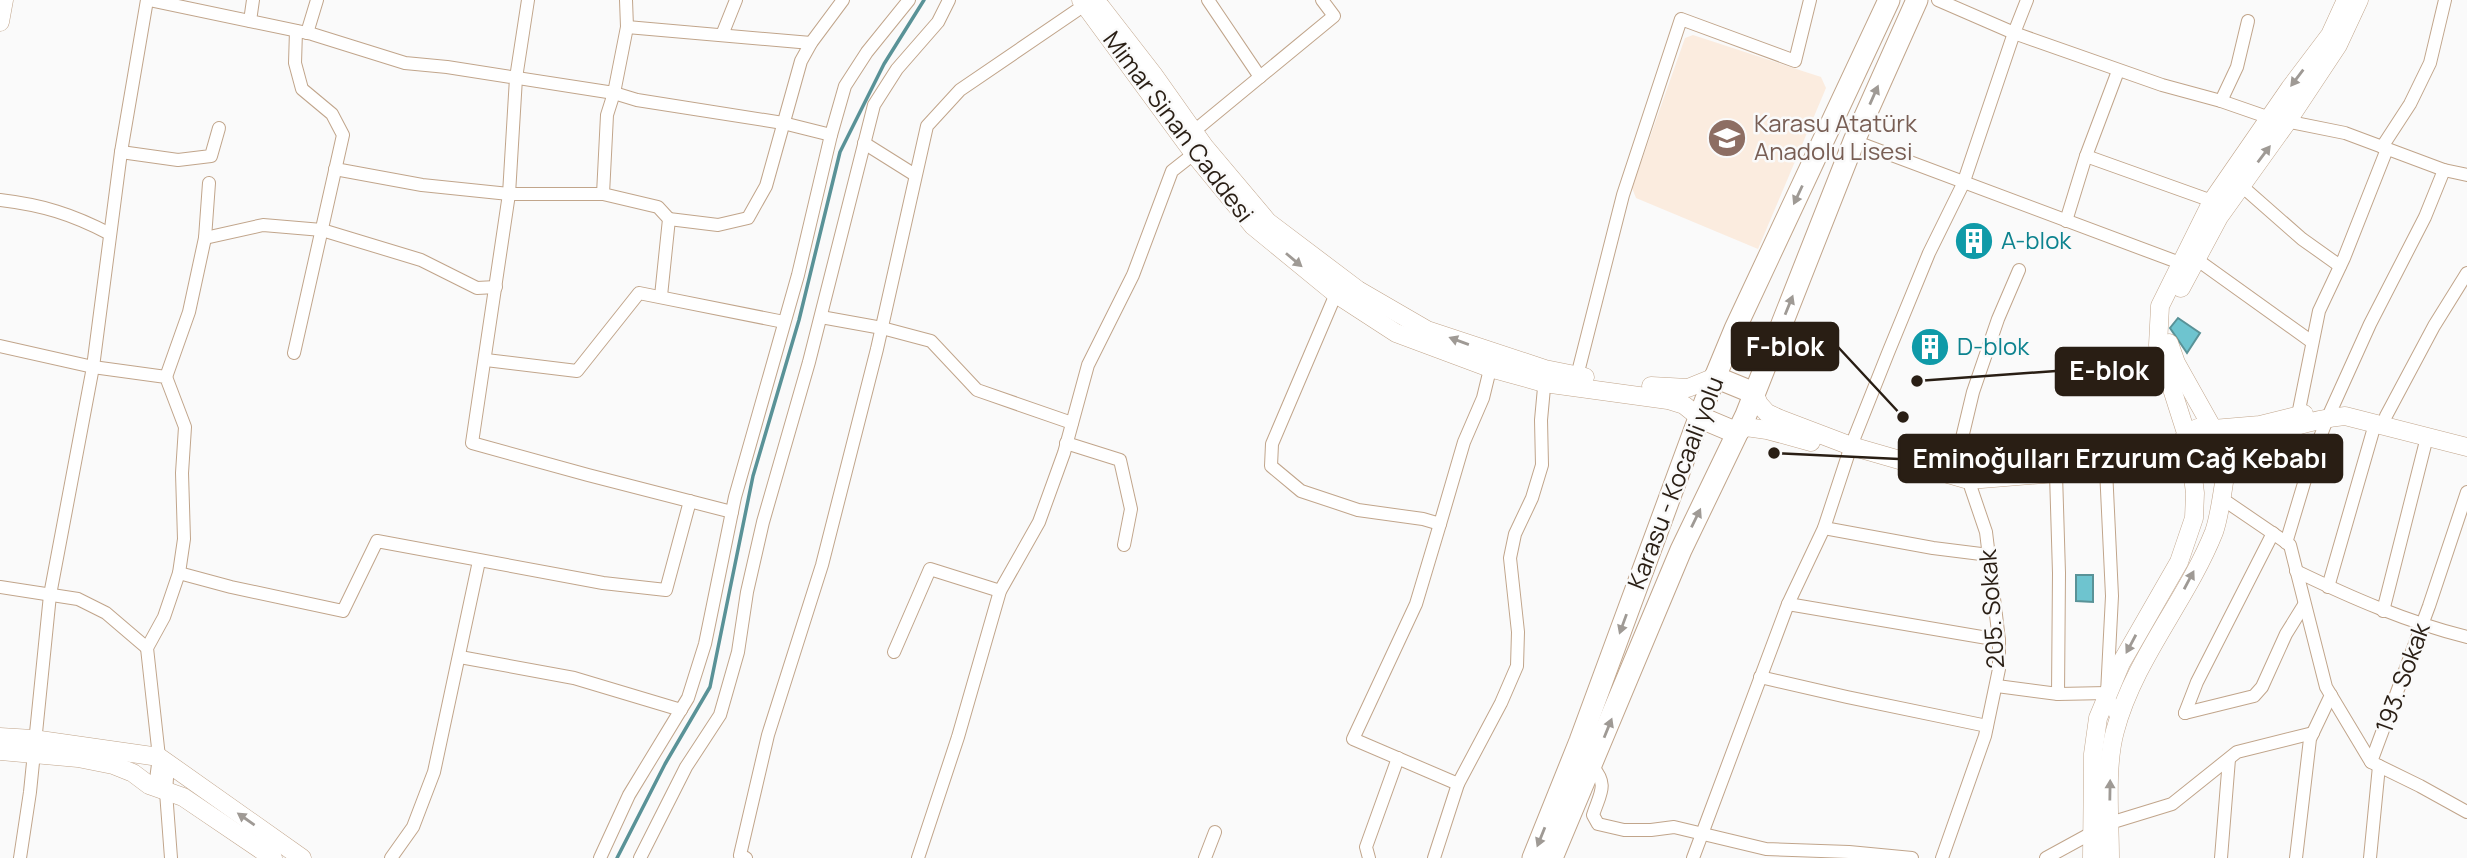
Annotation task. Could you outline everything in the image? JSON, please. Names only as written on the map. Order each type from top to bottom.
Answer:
[{"type":"highway","name":"Karasu - Kocaali yolu","points":[[1533,858],[1580,741],[1715,377],[1889,0]]},
{"type":"highway","name":"Karasu - Kocaali yolu","points":[[1552,858],[1681,550],[1742,424],[1854,141],[1917,0]]},
{"type":"highway","points":[[1715,377],[1754,393]]},
{"type":"highway","points":[[1699,418],[1742,424]]},
{"type":"main road","points":[[0,22],[4,0]]},
{"type":"main road","points":[[2279,120],[2330,34],[2346,0]]},
{"type":"main road","points":[[2110,858],[2110,782],[2114,734],[2125,698],[2214,530],[2227,445],[2219,432],[2213,429],[2176,363],[2166,336],[2166,314],[2212,201],[2235,180],[2338,45],[2359,0]]},
{"type":"main road","name":"Mimar Sinan Caddesi","points":[[1089,1],[1197,144],[1268,222],[1339,287],[1358,290],[1427,330],[1492,361],[1545,376],[1668,400],[1684,405],[1699,418]]},
{"type":"main road","points":[[2092,858],[2093,754],[2098,718],[2107,693],[2136,634],[2179,562],[2194,517],[2194,471],[2183,457],[2183,442],[2186,436],[2158,345],[2160,306],[2187,258],[2219,217],[2235,180]]},
{"type":"main road","name":"Mimar Sinan Caddesi","points":[[1545,376],[1577,376],[1676,389],[1688,388],[1715,377]]},
{"type":"main road","points":[[1754,393],[1767,413],[1849,450]]},
{"type":"main road","points":[[1742,424],[1989,488],[2106,473],[2214,471],[2239,450],[2331,412]]},
{"type":"main road","points":[[2106,473],[2143,466],[2166,454],[2199,428],[2260,425],[2298,415],[2331,412],[2467,436]]},
{"type":"main road","points":[[2380,420],[2427,437],[2467,447]]},
{"type":"main road","points":[[0,737],[113,765],[133,773],[161,790],[183,797],[202,808],[273,858]]},
{"type":"main road","points":[[0,751],[33,746],[164,760],[302,858]]},
{"type":"street","points":[[20,858],[30,792],[50,594],[93,367],[121,152],[148,0],[302,32],[405,63],[614,93],[637,100],[783,123],[831,135]]},
{"type":"street","points":[[250,21],[253,0]]},
{"type":"street","points":[[294,353],[343,135],[332,114],[302,89],[295,63],[302,32],[317,0]]},
{"type":"street","points":[[528,0],[516,78],[509,194],[472,443],[732,512]]},
{"type":"street","points":[[603,194],[607,115],[627,27],[626,0]]},
{"type":"street","points":[[722,35],[736,0]]},
{"type":"street","points":[[335,169],[422,185],[509,194],[603,194],[658,207],[669,219],[718,225],[748,218],[766,186],[801,61],[843,0]]},
{"type":"street","points":[[600,858],[629,795],[688,698],[705,644],[732,512],[845,86],[867,52],[909,0]]},
{"type":"street","points":[[640,858],[686,767],[720,715],[738,652],[762,522],[821,317],[874,105],[897,69],[937,22],[949,0]]},
{"type":"street","points":[[1208,0],[1260,77]]},
{"type":"street","points":[[918,858],[958,737],[1000,591],[1038,522],[1066,443],[1087,365],[1133,275],[1172,171],[1260,77],[1334,16],[1322,0]]},
{"type":"street","points":[[1577,376],[1623,195],[1681,19],[1796,61],[1810,0]]},
{"type":"street","points":[[1938,0],[2014,33],[2118,71],[2279,120],[2345,133],[2444,170],[2467,175]]},
{"type":"street","points":[[1693,858],[1788,604],[1824,528],[1849,450],[1929,253],[1963,184],[2027,0]]},
{"type":"street","points":[[2298,415],[2319,311],[2340,266],[2385,148],[2430,62],[2445,0]]},
{"type":"street","points":[[746,858],[740,855],[768,735],[822,565],[882,328],[927,126],[960,90],[1089,1]]},
{"type":"street","points":[[2221,101],[2237,67],[2248,21]]},
{"type":"street","points":[[627,27],[811,43]]},
{"type":"street","points":[[2066,221],[2086,156],[2118,71]]},
{"type":"street","points":[[121,152],[178,160],[211,156],[219,128]]},
{"type":"street","points":[[1854,141],[2066,221],[2187,258],[2312,341]]},
{"type":"street","points":[[864,144],[915,175]]},
{"type":"street","points":[[2086,156],[2212,201]]},
{"type":"street","points":[[2286,543],[2311,460],[2331,412],[2370,324],[2425,217],[2444,170]]},
{"type":"street","points":[[2235,180],[2302,239],[2340,266]]},
{"type":"street","points":[[171,858],[161,790],[164,760],[147,648],[164,617],[179,573],[184,539],[181,472],[185,427],[166,377],[189,312],[205,239],[209,183]]},
{"type":"street","points":[[0,200],[33,204],[64,212],[110,234]]},
{"type":"street","points":[[661,296],[669,219]]},
{"type":"street","points":[[205,239],[263,225],[322,230],[421,260],[477,288],[496,287]]},
{"type":"street","name":"205. Sokak","points":[[1942,858],[1985,736],[1997,686],[1999,640],[1986,532],[1970,484],[1962,438],[1970,404],[1998,318],[2019,271]]},
{"type":"street","points":[[2328,587],[2380,420],[2467,273]]},
{"type":"street","points":[[1339,287],[1272,444],[1271,466],[1301,491],[1358,510],[1440,524]]},
{"type":"street","points":[[486,360],[577,371],[639,293],[784,322]]},
{"type":"street","points":[[821,317],[882,328],[932,341],[977,390],[1072,423]]},
{"type":"street","points":[[0,346],[93,367],[166,377]]},
{"type":"street","points":[[1458,784],[1353,739],[1416,604],[1464,442],[1483,398],[1492,361]]},
{"type":"street","points":[[1434,858],[1458,784],[1501,703],[1517,666],[1518,632],[1510,558],[1515,534],[1532,498],[1542,465],[1541,420],[1545,376]]},
{"type":"street","points":[[2383,611],[2427,437]]},
{"type":"street","points":[[1066,443],[1120,460],[1131,509],[1124,545]]},
{"type":"street","points":[[2106,473],[2112,597],[2107,693],[2118,722]]},
{"type":"street","points":[[2056,478],[2059,573],[2058,694]]},
{"type":"street","name":"193. Sokak","points":[[2467,492],[2375,764],[2467,812]]},
{"type":"street","points":[[2221,498],[2290,545],[2326,687],[2375,764],[2370,858]]},
{"type":"street","points":[[179,573],[343,611],[377,541],[603,583],[666,590],[690,501]]},
{"type":"street","points":[[1824,528],[1933,548],[1989,555]]},
{"type":"street","points":[[2273,533],[2197,682],[2185,713],[2254,696],[2262,687],[2286,634],[2304,605]]},
{"type":"street","points":[[391,858],[413,827],[434,772],[479,561]]},
{"type":"street","points":[[894,652],[930,569],[1000,591]]},
{"type":"street","points":[[2296,571],[2383,611],[2422,626],[2467,637]]},
{"type":"street","points":[[0,587],[78,599],[106,613],[147,648]]},
{"type":"street","points":[[1788,604],[1999,640]]},
{"type":"street","points":[[460,657],[574,678],[681,710]]},
{"type":"street","points":[[1760,677],[1987,726]]},
{"type":"street","points":[[1997,686],[2058,694],[2107,693]]},
{"type":"street","points":[[2296,858],[2310,739],[2331,695]]},
{"type":"street","points":[[2046,858],[2110,823],[2172,804],[2237,752],[2313,733]]},
{"type":"street","points":[[1369,858],[1366,847],[1398,758]]},
{"type":"street","points":[[2221,858],[2229,759]]},
{"type":"street","points":[[1592,766],[1601,776],[1603,788],[1593,815],[1598,824],[1623,830],[1674,827],[1766,849],[1849,852],[1912,858]]},
{"type":"street","points":[[1205,858],[1215,832]]},
{"type":"shaded area","name":"Karasu Atatürk Anadolu Lisesi","points":[[1693,35],[1821,77],[1826,88],[1758,249],[1636,198],[1632,188],[1685,38]]},
{"type":"water","points":[[2178,318],[2200,333],[2187,353],[2170,328]]},
{"type":"water","points":[[2076,575],[2093,575],[2093,602],[2076,601]]},
{"type":"waterway","points":[[617,858],[665,764],[710,687],[753,476],[799,320],[840,152],[884,64],[924,0]]},
{"type":"place","name":"Karasu Atatürk Anadolu Lisesi","points":[[1727,138]]},
{"type":"place","name":"A-blok","points":[[1974,241]]},
{"type":"place","name":"D-blok","points":[[1930,347]]},
{"type":"place","name":"E-blok","points":[[1917,381]]},
{"type":"place","name":"F-blok","points":[[1903,417]]},
{"type":"place","name":"Eminoğulları Erzurum Cağ Kebabı","points":[[1774,453]]}]
